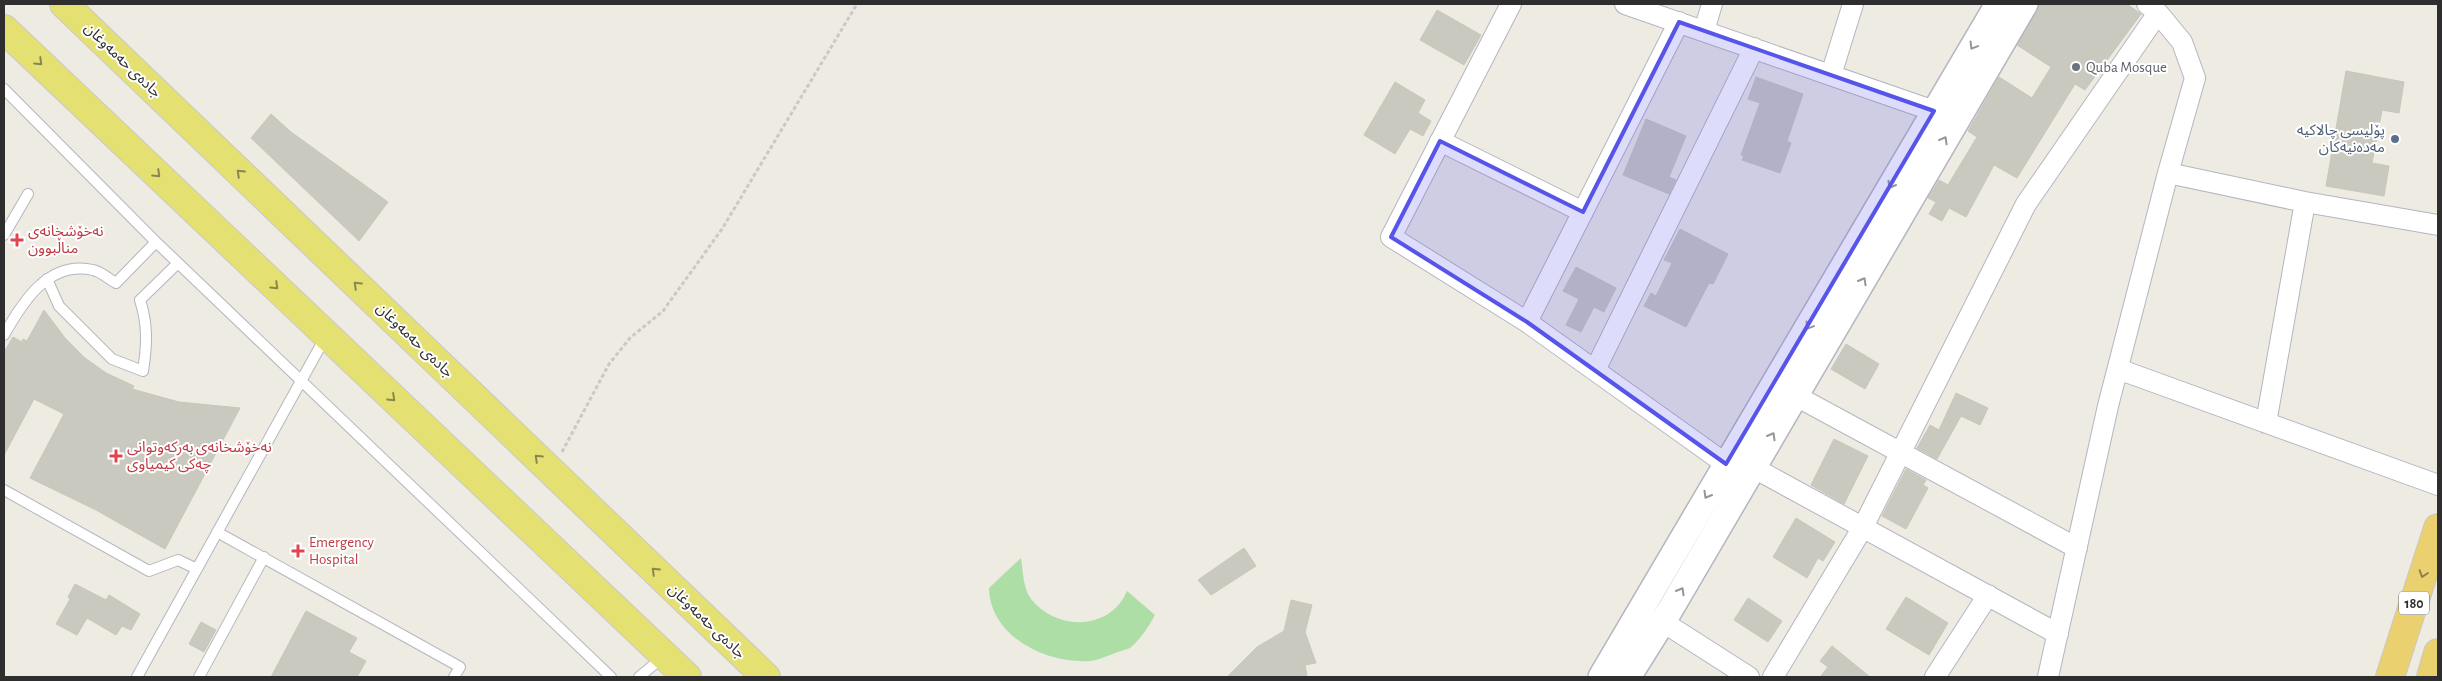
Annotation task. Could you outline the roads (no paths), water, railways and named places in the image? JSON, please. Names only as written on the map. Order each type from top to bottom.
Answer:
[{"type":"highway","name":"180","points":[[2390,677],[2438,528]]},
{"type":"highway","points":[[2431,677],[2438,653]]},
{"type":"main road","name":"جادەی حەمەوغان","points":[[64,4],[766,677]]},
{"type":"main road","points":[[4,29],[687,677]]},
{"type":"street","points":[[1511,4],[1391,237],[1527,322],[1726,464]]},
{"type":"street","points":[[1625,4],[1934,111]]},
{"type":"street","points":[[1704,31],[1712,4]]},
{"type":"street","points":[[1830,75],[1853,4]]},
{"type":"street","points":[[1628,677],[1663,622],[1796,396],[1837,302],[1934,111],[1998,4]]},
{"type":"street","points":[[1601,677],[1726,464],[1837,302],[2025,4]]},
{"type":"street","points":[[1772,677],[1862,527],[2026,204],[2152,8],[2182,42],[2195,78],[2168,173],[2118,369],[2048,677]]},
{"type":"street","points":[[1527,322],[1678,22]]},
{"type":"street","points":[[1595,370],[1754,48]]},
{"type":"street","points":[[1440,141],[1582,212]]},
{"type":"street","points":[[2168,173],[2305,202],[2438,225]]},
{"type":"street","points":[[2266,423],[2305,202]]},
{"type":"street","points":[[2118,369],[2438,485]]},
{"type":"street","points":[[1796,396],[2077,548]]},
{"type":"street","points":[[1754,468],[2058,634]]},
{"type":"street","points":[[1935,677],[1988,595]]},
{"type":"street","points":[[1663,622],[1749,677]]},
{"type":"lane","points":[[4,89],[156,242],[611,677]]},
{"type":"lane","points":[[4,234],[28,194]]},
{"type":"lane","points":[[4,335],[20,307],[32,292],[47,279],[68,269],[94,270],[116,283],[156,242]]},
{"type":"lane","points":[[47,279],[59,306],[112,359],[143,370],[148,339],[146,316],[140,300],[178,263]]},
{"type":"lane","points":[[137,677],[326,336]]},
{"type":"lane","points":[[4,490],[149,572],[178,560],[196,569]]},
{"type":"lane","points":[[217,532],[460,666],[454,677]]},
{"type":"lane","points":[[200,677],[264,557]]},
{"type":"lane","points":[[639,677],[664,656]]},
{"type":"place","name":"Quba Mosque","points":[[2076,67]]},
{"type":"place","name":"پۆلیسی چالاکیە مەدەنیەکان","points":[[2395,139]]},
{"type":"place","name":"نەخۆشخانەی مناڵبوون","points":[[17,240]]},
{"type":"place","name":"نەخۆشخانەی بەرکەوتوانی چەکی کیمیاوی","points":[[116,456]]},
{"type":"place","name":"Emergency Hospital","points":[[298,551]]}]
